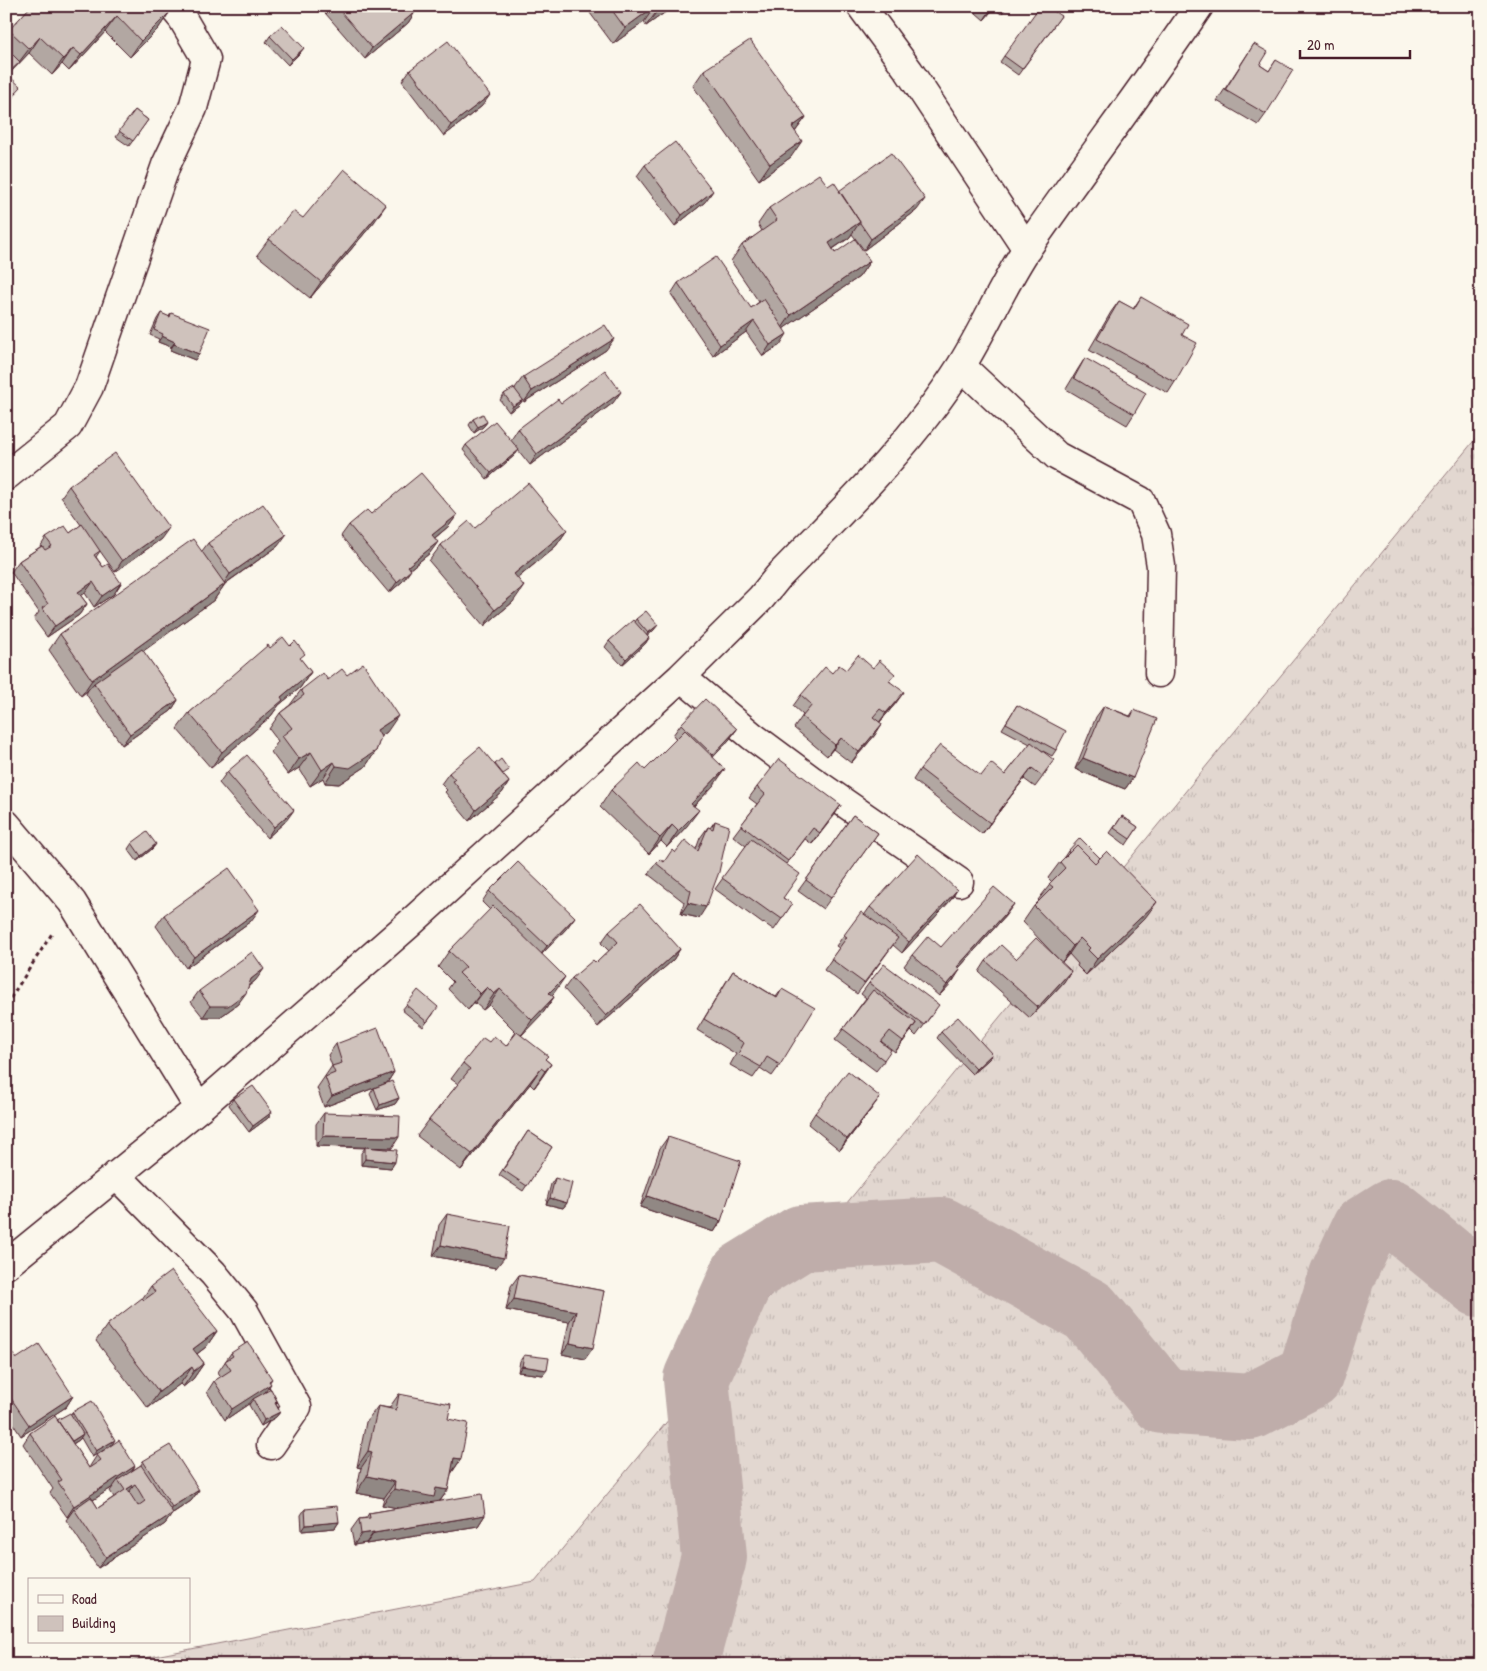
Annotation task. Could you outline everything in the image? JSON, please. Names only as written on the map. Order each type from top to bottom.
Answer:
[{"type":"street","points":[[6,476],[68,426],[89,387],[166,165],[192,108],[206,59],[182,18],[172,6]]},
{"type":"street","points":[[861,6],[909,71],[1027,249]]},
{"type":"street","points":[[6,1265],[199,1108],[408,925],[681,677],[761,598],[778,577],[899,451],[961,366],[1027,249],[1199,6]]},
{"type":"street","points":[[961,366],[1057,456],[1141,501],[1156,534],[1161,566],[1159,673]]},
{"type":"street","points":[[681,677],[752,736],[810,779],[959,882]]},
{"type":"street","points":[[6,824],[72,902],[199,1108]]},
{"type":"street","points":[[116,1175],[213,1273],[244,1311],[296,1407],[271,1445]]},
{"type":"path","points":[[6,1005],[72,902]]},
{"type":"green space","points":[[1481,429],[1481,1665],[109,1665],[535,1582],[1477,437]]},
{"type":"building","points":[[31,6],[163,6],[169,13],[141,41],[117,16],[81,55],[73,48],[63,59],[40,37],[29,49],[9,30]]},
{"type":"building","points":[[336,6],[411,6],[415,12],[372,48]]},
{"type":"building","points":[[609,6],[655,6],[625,28]]},
{"type":"building","points":[[1040,6],[1046,6],[1061,16],[1022,69],[1004,56]]},
{"type":"building","points":[[282,25],[304,48],[292,59],[270,36]]},
{"type":"building","points":[[750,40],[806,117],[792,127],[802,141],[770,164],[704,70]]},
{"type":"building","points":[[448,41],[490,95],[451,125],[410,70]]},
{"type":"building","points":[[1254,44],[1268,52],[1260,65],[1269,71],[1276,60],[1293,70],[1266,114],[1225,90]]},
{"type":"building","points":[[6,48],[20,62],[7,74],[21,87],[7,102],[6,102]]},
{"type":"building","points":[[135,110],[148,120],[133,141],[119,131]]},
{"type":"building","points":[[675,142],[713,191],[682,215],[645,165]]},
{"type":"building","points":[[891,153],[925,199],[871,239],[839,191]]},
{"type":"building","points":[[344,169],[386,205],[321,282],[269,239],[293,211],[303,218]]},
{"type":"building","points":[[819,174],[828,186],[834,182],[860,222],[829,243],[835,253],[855,239],[870,261],[791,315],[742,245],[777,220],[769,208]]},
{"type":"building","points":[[716,257],[751,308],[764,299],[787,334],[770,345],[754,321],[720,345],[678,283]]},
{"type":"building","points":[[1141,297],[1188,324],[1182,335],[1197,343],[1175,382],[1097,339],[1119,301],[1134,309]]},
{"type":"building","points":[[161,313],[170,317],[171,313],[210,328],[199,354],[174,344],[175,342],[154,330]]},
{"type":"building","points":[[605,325],[614,339],[532,391],[523,377]]},
{"type":"building","points":[[1085,358],[1146,393],[1134,414],[1074,378]]},
{"type":"building","points":[[605,370],[621,392],[537,454],[518,429],[558,399],[561,403]]},
{"type":"building","points":[[514,388],[523,400],[513,406],[504,394]]},
{"type":"building","points":[[483,414],[487,422],[478,427],[473,419]]},
{"type":"building","points":[[495,421],[519,450],[491,473],[466,445]]},
{"type":"building","points":[[115,453],[169,528],[122,561],[69,486]]},
{"type":"building","points":[[421,473],[457,515],[432,535],[438,542],[408,566],[411,570],[397,582],[349,525],[367,510],[371,514]]},
{"type":"building","points":[[528,483],[567,530],[514,574],[524,586],[495,610],[441,545],[469,521],[475,528]]},
{"type":"building","points":[[263,504],[286,535],[230,574],[208,543]]},
{"type":"building","points":[[82,524],[100,551],[94,555],[103,567],[108,564],[121,583],[102,596],[93,582],[78,592],[87,604],[55,626],[42,608],[48,604],[19,561],[42,546],[45,550],[52,546],[46,538],[65,526],[70,533]]},
{"type":"building","points":[[193,539],[225,584],[92,680],[60,634]]},
{"type":"building","points":[[646,611],[658,625],[648,633],[636,619]]},
{"type":"building","points":[[633,620],[649,638],[626,659],[609,641]]},
{"type":"building","points":[[283,637],[290,646],[295,641],[305,654],[300,658],[311,672],[281,697],[283,700],[222,752],[189,713],[268,645],[270,648]]},
{"type":"building","points":[[142,649],[178,700],[130,734],[94,683]]},
{"type":"building","points":[[858,655],[873,668],[879,660],[895,674],[889,681],[904,692],[886,713],[880,709],[873,717],[882,724],[859,752],[841,738],[835,745],[802,717],[812,705],[801,695],[825,667],[832,673],[839,665],[846,670]]},
{"type":"building","points":[[363,663],[398,716],[377,730],[381,737],[376,751],[350,768],[336,766],[334,762],[322,770],[311,752],[299,759],[282,736],[292,728],[280,713],[304,695],[301,690],[323,673],[328,680],[342,669],[347,675]]},
{"type":"building","points":[[705,699],[737,729],[713,755],[681,724]]},
{"type":"building","points":[[1017,705],[1066,731],[1056,750],[1006,723]]},
{"type":"building","points":[[1104,706],[1131,717],[1134,710],[1157,719],[1133,778],[1083,758]]},
{"type":"building","points":[[685,730],[725,769],[691,804],[699,810],[678,831],[672,825],[660,838],[611,790],[639,763],[645,770]]},
{"type":"building","points":[[1031,742],[1054,760],[1042,776],[1032,768],[990,823],[920,769],[940,745],[981,776],[991,763],[1005,775]]},
{"type":"building","points":[[480,747],[509,782],[476,810],[449,773]]},
{"type":"building","points":[[247,755],[294,810],[274,827],[227,772]]},
{"type":"building","points":[[501,759],[509,770],[503,774],[495,764]]},
{"type":"building","points":[[779,759],[841,805],[820,833],[813,828],[788,861],[741,825],[765,794],[757,787]]},
{"type":"building","points":[[853,815],[878,833],[831,898],[806,880]]},
{"type":"building","points":[[1122,816],[1138,827],[1130,839],[1114,828]]},
{"type":"building","points":[[715,821],[729,826],[719,872],[706,907],[688,903],[691,891],[656,863],[660,859],[664,862],[672,850],[675,853],[685,840],[698,851],[708,827],[713,829]]},
{"type":"building","points":[[147,832],[156,844],[141,856],[132,843]]},
{"type":"building","points":[[1080,838],[1100,858],[1095,863],[1077,845],[1069,853],[1068,851]]},
{"type":"building","points":[[751,839],[800,874],[783,898],[792,904],[782,919],[722,878]]},
{"type":"building","points":[[1077,845],[1095,863],[1107,851],[1157,902],[1097,959],[1080,938],[1073,946],[1034,906],[1053,887],[1049,884],[1065,868],[1060,862]]},
{"type":"building","points":[[918,854],[957,890],[909,942],[870,907]]},
{"type":"building","points":[[518,862],[575,917],[547,946],[489,891]]},
{"type":"building","points":[[229,868],[259,910],[194,957],[164,915]]},
{"type":"building","points":[[994,887],[1014,904],[957,967],[960,970],[947,985],[912,955],[928,936],[941,947]]},
{"type":"building","points":[[640,904],[680,949],[606,1016],[572,978],[593,960],[596,963],[618,942],[609,932]]},
{"type":"building","points":[[493,906],[565,977],[549,993],[554,997],[532,1020],[500,989],[494,994],[487,987],[480,994],[459,973],[466,967],[449,951]]},
{"type":"building","points":[[861,912],[898,938],[864,983],[831,959],[847,937],[844,935]]},
{"type":"building","points":[[1036,938],[1071,971],[1038,1007],[986,961],[1001,945],[1016,959]]},
{"type":"building","points":[[252,952],[264,969],[251,979],[246,993],[228,1006],[210,1006],[199,991]]},
{"type":"building","points":[[884,964],[939,1005],[924,1025],[869,983]]},
{"type":"building","points":[[733,971],[777,998],[782,989],[815,1008],[780,1065],[767,1057],[761,1067],[738,1054],[744,1043],[704,1019]]},
{"type":"building","points":[[418,990],[438,1007],[427,1022],[406,1005]]},
{"type":"building","points":[[873,990],[916,1023],[903,1041],[890,1031],[881,1042],[891,1050],[884,1060],[843,1029]]},
{"type":"building","points":[[958,1017],[992,1054],[976,1069],[941,1032]]},
{"type":"building","points":[[378,1028],[394,1072],[332,1096],[325,1077],[335,1073],[332,1066],[342,1063],[336,1044]]},
{"type":"building","points":[[517,1032],[548,1056],[545,1059],[551,1064],[545,1071],[541,1068],[472,1154],[429,1120],[470,1069],[463,1063],[483,1038],[489,1042],[494,1036],[506,1046]]},
{"type":"building","points":[[848,1071],[880,1097],[847,1139],[815,1113]]},
{"type":"building","points":[[392,1081],[399,1098],[380,1105],[374,1088]]},
{"type":"building","points":[[253,1086],[272,1112],[253,1126],[233,1099]]},
{"type":"building","points":[[324,1113],[400,1116],[399,1137],[323,1136]]},
{"type":"building","points":[[528,1131],[552,1147],[527,1186],[503,1170]]},
{"type":"building","points":[[668,1137],[741,1161],[721,1221],[647,1196]]},
{"type":"building","points":[[365,1147],[397,1150],[395,1162],[365,1159]]},
{"type":"building","points":[[555,1178],[572,1183],[567,1203],[550,1198]]},
{"type":"building","points":[[447,1214],[510,1226],[504,1258],[441,1245]]},
{"type":"building","points":[[171,1271],[217,1331],[193,1349],[204,1363],[194,1371],[192,1367],[159,1392],[107,1325],[142,1298],[144,1300],[155,1292],[151,1286]]},
{"type":"building","points":[[519,1275],[604,1291],[593,1348],[570,1343],[576,1311],[514,1299]]},
{"type":"building","points":[[248,1342],[272,1379],[269,1381],[271,1384],[232,1409],[214,1381],[231,1370],[225,1361],[233,1356],[231,1353]]},
{"type":"building","points":[[39,1344],[73,1396],[29,1425],[6,1391],[6,1354],[11,1351],[16,1359]]},
{"type":"building","points":[[524,1355],[549,1358],[547,1370],[522,1366]]},
{"type":"building","points":[[271,1389],[280,1412],[264,1420],[253,1399]]},
{"type":"building","points":[[399,1394],[451,1404],[448,1419],[468,1423],[461,1459],[454,1458],[448,1490],[436,1488],[434,1497],[394,1489],[395,1482],[367,1476],[372,1452],[368,1451],[378,1406],[396,1410]]},
{"type":"building","points":[[92,1401],[115,1440],[96,1451],[72,1412]]},
{"type":"building","points":[[70,1413],[83,1434],[72,1441],[57,1420]]},
{"type":"building","points":[[55,1416],[89,1468],[101,1460],[97,1455],[119,1440],[135,1466],[74,1506],[58,1482],[62,1480],[30,1433]]},
{"type":"building","points":[[170,1445],[199,1490],[172,1507],[143,1461]]},
{"type":"building","points":[[141,1465],[173,1513],[106,1557],[74,1509],[91,1497],[98,1508],[125,1490],[118,1480]],"holes":[[[135,1484],[145,1501],[138,1506],[127,1489]]]},
{"type":"building","points":[[482,1494],[485,1515],[361,1534],[359,1519],[370,1518],[369,1513]]},
{"type":"building","points":[[337,1506],[339,1522],[306,1525],[305,1509]]},
{"type":"waterway","points":[[685,1665],[714,1557],[696,1379],[743,1274],[801,1238],[941,1230],[1089,1311],[1163,1401],[1250,1407],[1310,1376],[1342,1276],[1364,1229],[1391,1212],[1479,1284],[1481,1283]]}]
